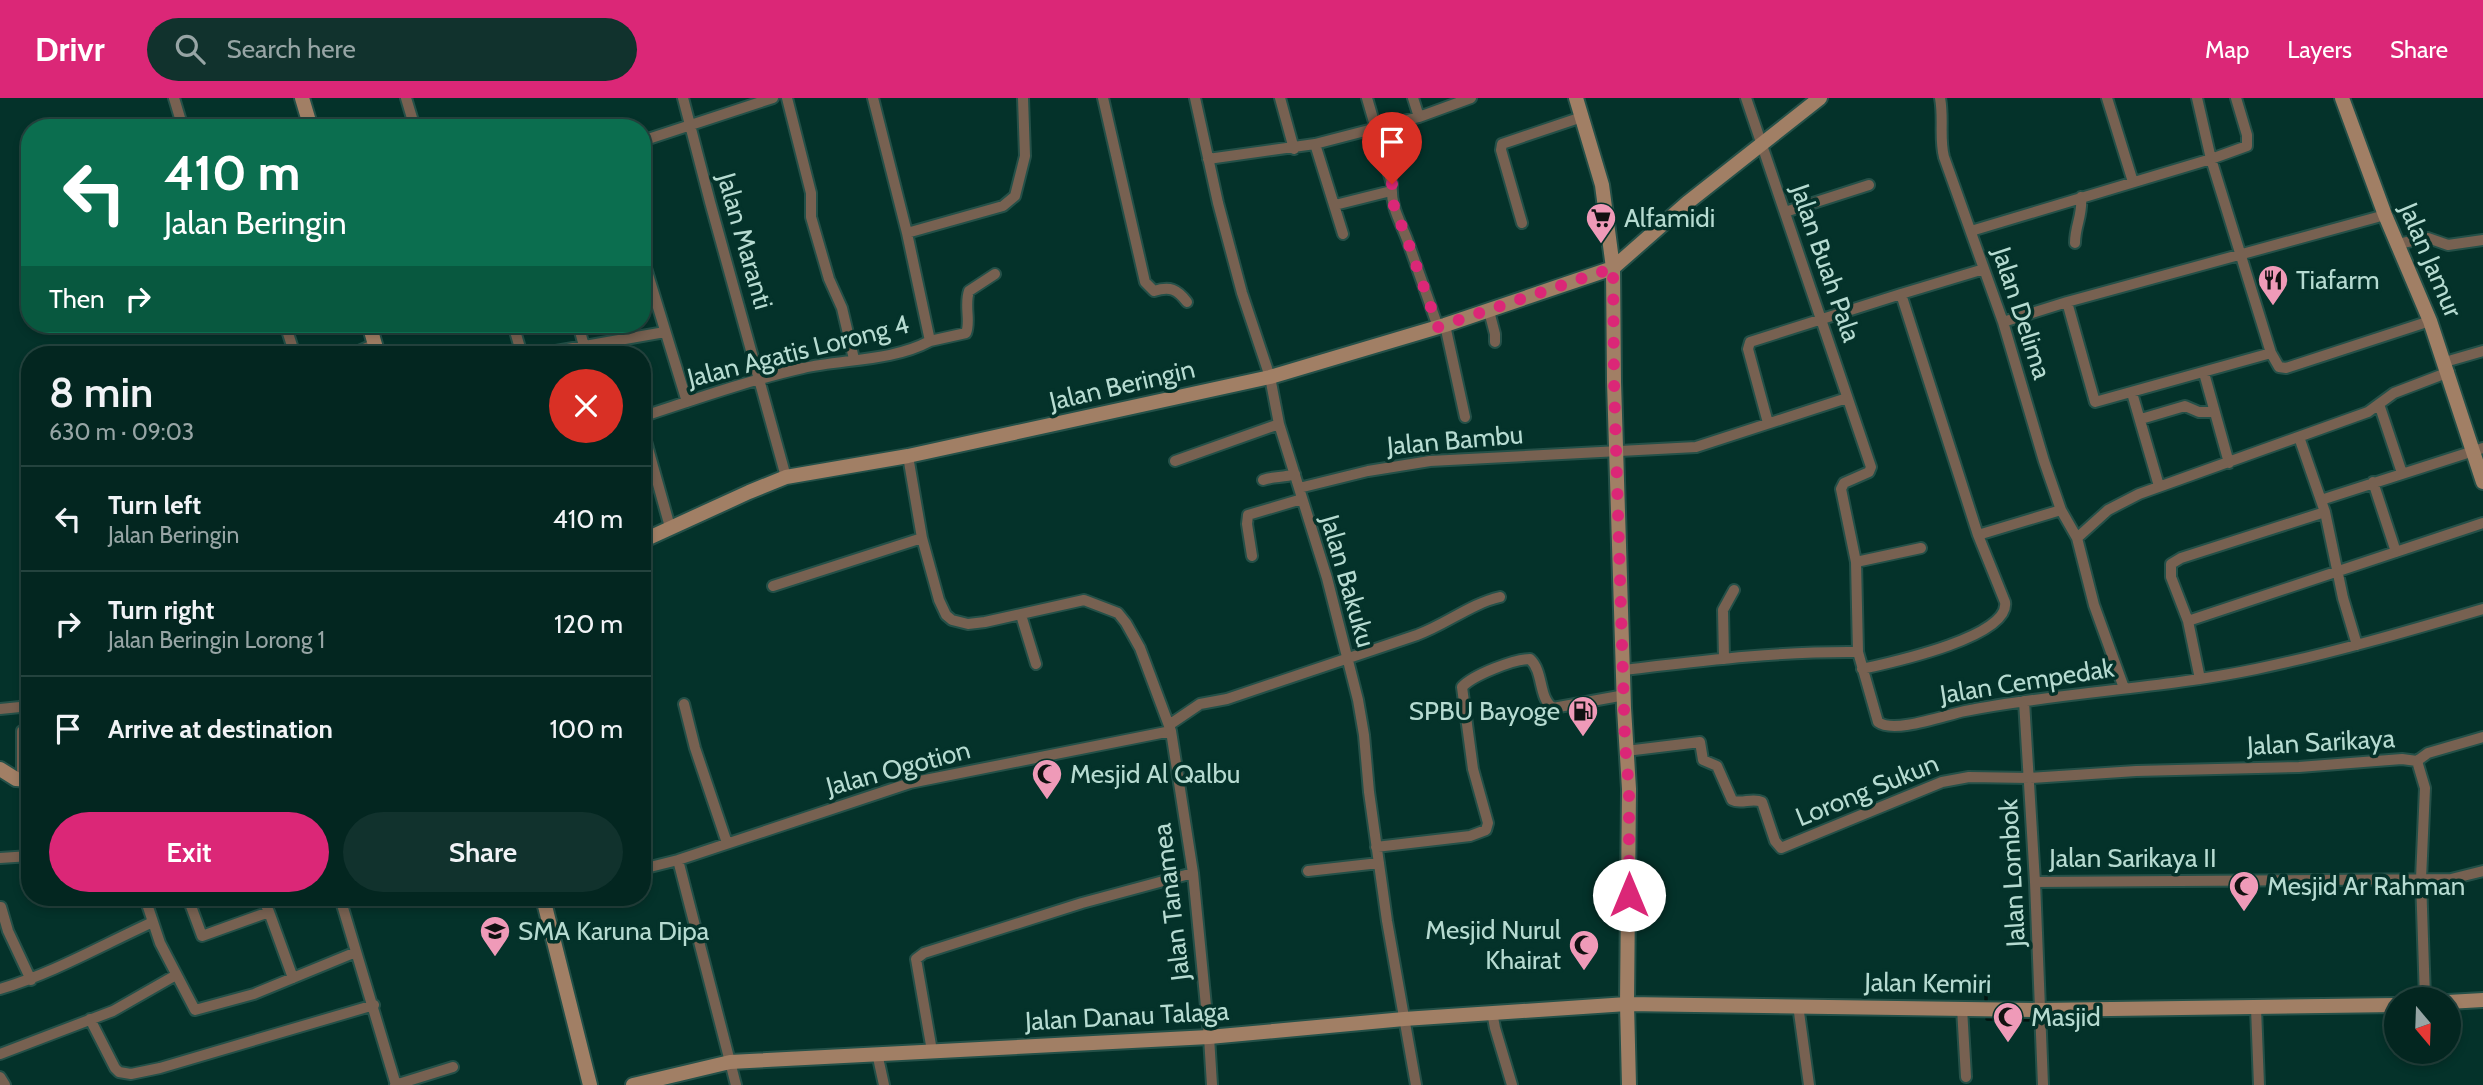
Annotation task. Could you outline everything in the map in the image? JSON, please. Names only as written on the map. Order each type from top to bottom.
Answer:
[{"type":"street","points":[[174,98],[180,119]]},
{"type":"street","points":[[302,98],[308,119]]},
{"type":"street","points":[[406,98],[412,119]]},
{"type":"street","name":"Jalan Maranti","points":[[683,98],[709,202],[786,477]]},
{"type":"street","points":[[651,138],[773,98]]},
{"type":"street","points":[[786,98],[811,192],[811,217],[829,279],[842,308],[854,359]]},
{"type":"street","name":"Jalan Agatis Lorong 4","points":[[651,414],[760,379],[910,350],[930,341],[908,233],[873,98]]},
{"type":"street","points":[[908,233],[1003,206],[1011,201],[1015,196],[1025,156],[1023,98]]},
{"type":"street","points":[[1103,98],[1145,282],[1154,290],[1165,287],[1178,291],[1187,302]]},
{"type":"street","name":"Jalan Bakuku","points":[[1195,98],[1241,293],[1270,377],[1279,425],[1327,578],[1364,735],[1376,847],[1416,1085]]},
{"type":"street","points":[[1280,98],[1294,149]]},
{"type":"street","points":[[1367,98],[1392,184],[1391,198],[1442,326],[1465,417]]},
{"type":"street","points":[[1413,98],[1419,117]]},
{"type":"street","points":[[1208,159],[1294,149],[1419,117],[1471,98]]},
{"type":"street","points":[[1576,98],[1602,186],[1613,268],[1629,789],[1629,1085]]},
{"type":"street","name":"Jalan Buah Pala","points":[[1746,98],[1871,467],[1869,472],[1844,483],[1841,489],[1856,562],[1858,652]]},
{"type":"street","points":[[1613,268],[1687,203],[1820,98]]},
{"type":"street","name":"Jalan Delima","points":[[1940,98],[1943,112],[1942,150],[2003,322],[2061,510],[2077,538],[2094,605],[2124,688]]},
{"type":"street","points":[[2108,98],[2133,181]]},
{"type":"street","points":[[2197,98],[2211,159],[2239,256],[2271,354],[2279,367],[2286,368],[2430,321]]},
{"type":"street","points":[[1971,231],[2211,159],[2248,144],[2236,98]]},
{"type":"street","name":"Jalan Jamur","points":[[2342,98],[2478,450],[2483,482]]},
{"type":"street","points":[[1522,223],[1501,150],[1502,144],[1582,117]]},
{"type":"street","points":[[1315,144],[1343,234]]},
{"type":"street","points":[[1785,212],[1868,185]]},
{"type":"street","points":[[1335,205],[1391,191]]},
{"type":"street","points":[[2075,243],[2075,229],[2082,213],[2081,197]]},
{"type":"street","points":[[2003,322],[2385,215]]},
{"type":"street","points":[[2397,244],[2428,238],[2448,245],[2483,240]]},
{"type":"street","name":"Jalan Beringin","points":[[651,536],[786,477],[908,456],[1270,377],[1442,326],[1613,268]]},
{"type":"street","points":[[1847,398],[1768,423],[1748,344],[1757,338],[1984,269]]},
{"type":"street","points":[[930,341],[966,332],[969,326],[966,315],[969,291],[995,274]]},
{"type":"street","points":[[651,284],[687,402]]},
{"type":"street","points":[[1862,669],[1917,655],[1977,635],[2003,615],[2006,608],[1978,535],[1901,294]]},
{"type":"street","points":[[2067,302],[2096,402],[2271,354]]},
{"type":"street","points":[[1489,311],[1495,342]]},
{"type":"street","points":[[581,333],[584,346],[666,332]]},
{"type":"street","points":[[2077,538],[2108,510],[2159,486],[2229,464],[2368,412],[2394,393],[2483,351]]},
{"type":"street","points":[[2204,373],[2229,464]]},
{"type":"street","points":[[2132,393],[2159,486]]},
{"type":"street","points":[[2379,404],[2402,472]]},
{"type":"street","points":[[2141,419],[2185,406],[2199,412],[2214,412]]},
{"type":"street","name":"Jalan Bambu","points":[[1252,556],[1246,521],[1248,514],[1300,493],[1368,471],[1430,461],[1684,449],[1768,423]]},
{"type":"street","points":[[1175,461],[1279,425]]},
{"type":"street","points":[[2299,437],[2325,512],[2343,598],[2357,646]]},
{"type":"street","points":[[2320,500],[2478,450]]},
{"type":"street","name":"Jalan Tanamea","points":[[908,456],[922,538],[942,608],[952,620],[968,624],[1084,600],[1118,613],[1140,648],[1170,728],[1193,873],[1212,1085]]},
{"type":"street","points":[[651,459],[670,527]]},
{"type":"street","points":[[1263,481],[1273,476],[1281,478],[1295,474]]},
{"type":"street","points":[[2373,482],[2396,552]]},
{"type":"street","points":[[1978,535],[2061,510]]},
{"type":"street","points":[[2200,679],[2188,621],[2171,577],[2171,564],[2181,558],[2325,512]]},
{"type":"street","points":[[2188,621],[2483,523]]},
{"type":"street","points":[[773,586],[922,538]]},
{"type":"street","points":[[1856,562],[1921,548]]},
{"type":"street","points":[[1724,659],[1723,610],[1734,590]]},
{"type":"street","points":[[1170,728],[1200,704],[1227,699],[1432,630],[1479,602],[1500,597]]},
{"type":"street","name":"Jalan Cempedak","points":[[1858,652],[1874,715],[1882,725],[1896,726],[2024,701],[2200,679],[2255,669],[2357,646],[2483,609]]},
{"type":"street","points":[[1020,615],[1036,664]]},
{"type":"street","points":[[1624,670],[1724,659],[1858,652]]},
{"type":"street","points":[[1376,847],[1470,836],[1486,830],[1488,823],[1473,769],[1463,702],[1462,687],[1472,679],[1515,661],[1530,659],[1537,667],[1546,702],[1553,708],[1625,695]]},
{"type":"street","name":"Jalan Lombok","points":[[2024,701],[2030,778],[2043,1085]]},
{"type":"street","points":[[684,704],[695,748],[727,843]]},
{"type":"street","points":[[0,709],[21,706]]},
{"type":"street","name":"Jalan Ogotion","points":[[651,867],[910,783],[1170,728]]},
{"type":"street","points":[[2417,761],[2428,753],[2483,737]]},
{"type":"street","name":"Lorong Sukun","points":[[1626,751],[1700,742],[1703,760],[1717,766],[1733,801],[1762,802],[1775,841],[1781,848],[1942,782],[1969,777],[2030,778]]},
{"type":"street","name":"Jalan Sarikaya","points":[[2030,778],[2136,771],[2272,768],[2402,759],[2417,761],[2425,788],[2421,879],[2425,987]]},
{"type":"street","points":[[0,769],[21,778]]},
{"type":"street","points":[[0,858],[21,857]]},
{"type":"street","points":[[678,860],[736,1085]]},
{"type":"street","points":[[1308,871],[1379,863]]},
{"type":"street","name":"Jalan Sarikaya II","points":[[2035,882],[2451,879],[2483,871]]},
{"type":"street","points":[[932,1051],[916,959],[924,953],[1082,903],[1193,873]]},
{"type":"street","points":[[148,906],[160,943],[193,1008],[198,1011],[254,995],[356,952]]},
{"type":"street","points":[[190,906],[198,932],[202,936],[269,912]]},
{"type":"street","points":[[266,906],[293,978]]},
{"type":"street","points":[[342,906],[396,1085],[453,1068]]},
{"type":"street","points":[[545,906],[590,1085]]},
{"type":"street","points":[[1,908],[8,931],[31,980]]},
{"type":"street","points":[[0,989],[31,980],[153,922]]},
{"type":"street","points":[[0,1054],[113,1011],[176,975]]},
{"type":"street","points":[[2461,1001],[2483,1000]]},
{"type":"street","name":"Jalan Kemiri","points":[[1627,1004],[2041,1010],[2384,1005]]},
{"type":"street","name":"Jalan Danau Talaga","points":[[633,1085],[730,1062],[1209,1037],[1492,1012],[1627,1004]]},
{"type":"street","points":[[90,1019],[115,1068],[119,1073],[131,1074],[374,1005]]},
{"type":"street","points":[[1798,1005],[1809,1085]]},
{"type":"street","points":[[1962,1008],[1966,1077]]},
{"type":"street","points":[[2256,1008],[2259,1085]]},
{"type":"street","points":[[1492,1012],[1512,1085]]},
{"type":"street","points":[[877,1053],[884,1085]]},
{"type":"street","points":[[0,1077],[5,1085]]},
{"type":"waterway","points":[[1986,977],[1986,1000]]},
{"type":"waterway","points":[[1987,1019],[2035,1020],[2035,1026]]},
{"type":"place","name":"Alfamidi","points":[[1601,245]]},
{"type":"place","name":"Tiafarm","points":[[2273,307]]},
{"type":"place","name":"SPBU Bayoge","points":[[1583,738]]},
{"type":"place","name":"Mesjid Al Qalbu","points":[[1047,801]]},
{"type":"place","name":"Mesjid Ar Rahman","points":[[2244,913]]},
{"type":"place","name":"SMA Karuna Dipa","points":[[495,958]]},
{"type":"place","name":"Mesjid Nurul Khairat","points":[[1584,972]]},
{"type":"place","name":"Masjid","points":[[2008,1044]]},
{"type":"route","points":[[1392,184],[1391,198],[1398,220],[1408,240],[1438,327],[1613,268],[1625,743],[1629,789],[1629,895]]}]
